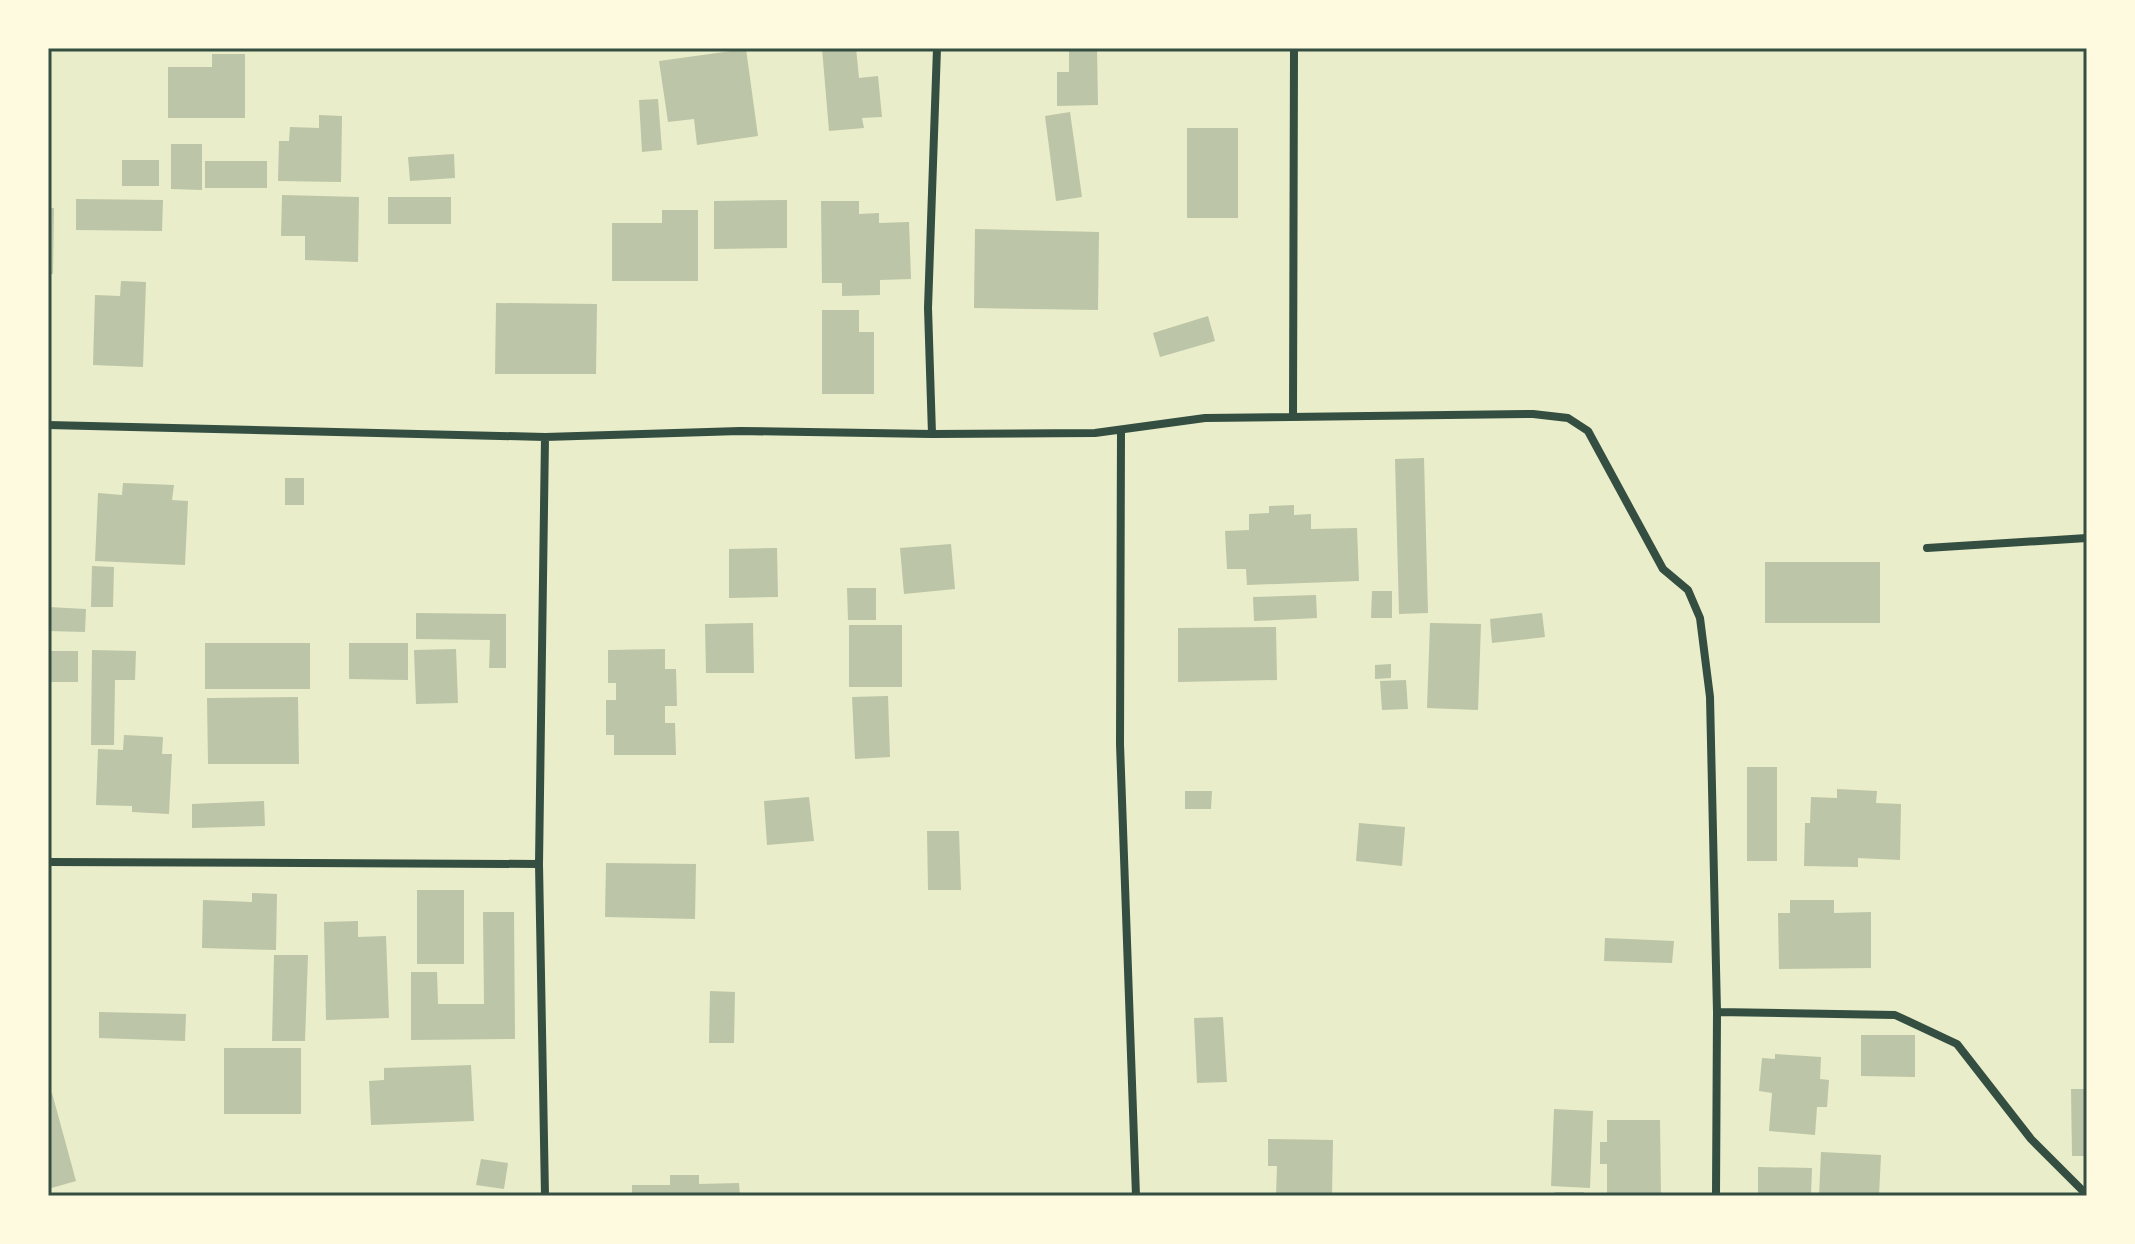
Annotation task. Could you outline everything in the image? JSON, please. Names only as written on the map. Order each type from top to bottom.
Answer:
[{"type":"street","points":[[932,434],[928,308],[937,48]]},
{"type":"street","points":[[1293,417],[1294,48]]},
{"type":"street","points":[[48,425],[545,437],[740,431],[1095,433],[1205,418],[1533,414],[1568,418],[1588,431],[1663,569],[1688,590],[1700,618],[1710,697],[1717,1012],[1716,1196]]},
{"type":"street","points":[[1121,430],[1120,744],[1136,1196]]},
{"type":"street","points":[[545,437],[539,864],[545,1196]]},
{"type":"street","points":[[1927,548],[2087,538]]},
{"type":"street","points":[[48,862],[539,864]]},
{"type":"street","points":[[1717,1012],[1895,1015],[1957,1044],[2031,1139],[2087,1195]]},
{"type":"building","points":[[822,48],[856,48],[859,78],[878,76],[882,117],[862,118],[864,128],[829,131]]},
{"type":"building","points":[[1069,48],[1097,48],[1098,105],[1057,106],[1057,72],[1069,72]]},
{"type":"building","points":[[746,49],[758,136],[697,145],[694,119],[668,122],[659,61]]},
{"type":"building","points":[[212,54],[245,54],[245,118],[168,118],[168,67],[212,67]]},
{"type":"building","points":[[658,99],[662,150],[642,152],[639,100]]},
{"type":"building","points":[[1070,112],[1082,197],[1056,201],[1045,116]]},
{"type":"building","points":[[319,115],[342,116],[341,182],[278,181],[279,141],[289,141],[290,127],[319,128]]},
{"type":"building","points":[[1187,128],[1238,128],[1238,218],[1187,218]]},
{"type":"building","points":[[171,144],[202,144],[202,190],[171,189]]},
{"type":"building","points":[[454,154],[455,178],[410,181],[408,157]]},
{"type":"building","points":[[122,160],[159,160],[159,186],[122,186]]},
{"type":"building","points":[[205,161],[267,161],[267,188],[205,188]]},
{"type":"building","points":[[282,195],[359,197],[358,262],[305,260],[305,236],[281,236]]},
{"type":"building","points":[[388,197],[451,197],[451,224],[388,224]]},
{"type":"building","points":[[76,199],[163,200],[162,231],[76,230]]},
{"type":"building","points":[[787,200],[787,248],[714,249],[714,201]]},
{"type":"building","points":[[821,201],[859,201],[859,214],[879,213],[879,223],[909,222],[911,279],[880,280],[880,295],[842,296],[842,283],[822,283]]},
{"type":"building","points":[[48,208],[54,208],[53,274],[48,274]]},
{"type":"building","points":[[662,210],[698,210],[698,281],[612,281],[612,223],[662,223]]},
{"type":"building","points":[[975,229],[1099,232],[1098,310],[974,308]]},
{"type":"building","points":[[121,281],[146,282],[143,367],[93,365],[95,295],[120,296]]},
{"type":"building","points":[[496,303],[597,304],[596,374],[495,374]]},
{"type":"building","points":[[822,310],[859,310],[859,332],[874,332],[874,394],[822,394]]},
{"type":"building","points":[[1208,316],[1215,341],[1160,357],[1153,333]]},
{"type":"building","points":[[1424,458],[1428,613],[1399,614],[1395,459]]},
{"type":"building","points":[[285,478],[304,478],[304,505],[285,505]]},
{"type":"building","points":[[123,483],[174,485],[172,500],[188,501],[185,565],[95,561],[98,493],[122,495]]},
{"type":"building","points":[[1294,505],[1294,515],[1311,514],[1311,529],[1357,528],[1359,581],[1247,585],[1246,569],[1227,569],[1225,531],[1249,530],[1249,514],[1269,513],[1269,506]]},
{"type":"building","points":[[951,544],[955,589],[904,594],[900,548]]},
{"type":"building","points":[[777,548],[778,597],[729,598],[729,549]]},
{"type":"building","points":[[1765,562],[1880,562],[1880,623],[1765,623]]},
{"type":"building","points":[[92,566],[114,567],[113,607],[91,607]]},
{"type":"building","points":[[847,588],[876,588],[876,620],[848,620]]},
{"type":"building","points":[[1372,591],[1392,591],[1392,618],[1371,618]]},
{"type":"building","points":[[1316,595],[1317,618],[1254,621],[1253,597]]},
{"type":"building","points":[[48,607],[86,609],[85,632],[48,631]]},
{"type":"building","points":[[416,613],[506,614],[506,668],[489,668],[490,640],[416,639]]},
{"type":"building","points":[[1542,613],[1545,637],[1492,643],[1490,619]]},
{"type":"building","points":[[753,623],[754,673],[706,673],[705,624]]},
{"type":"building","points":[[1430,623],[1481,624],[1478,710],[1427,708]]},
{"type":"building","points":[[849,625],[902,625],[902,687],[849,687]]},
{"type":"building","points":[[1276,627],[1277,680],[1178,682],[1178,628]]},
{"type":"building","points":[[205,643],[310,643],[310,689],[205,689]]},
{"type":"building","points":[[349,643],[408,643],[408,680],[349,679]]},
{"type":"building","points":[[456,649],[458,703],[416,704],[414,650]]},
{"type":"building","points":[[665,649],[665,669],[676,669],[677,706],[665,706],[665,723],[675,723],[676,755],[614,755],[614,735],[606,735],[606,700],[616,700],[616,683],[608,683],[608,650]]},
{"type":"building","points":[[92,650],[136,651],[135,680],[115,680],[114,745],[91,745]]},
{"type":"building","points":[[48,651],[78,651],[78,682],[48,682]]},
{"type":"building","points":[[1391,664],[1391,678],[1375,679],[1375,665]]},
{"type":"building","points":[[1406,680],[1408,709],[1382,710],[1380,681]]},
{"type":"building","points":[[888,696],[890,757],[855,759],[852,697]]},
{"type":"building","points":[[298,697],[299,764],[208,764],[207,698]]},
{"type":"building","points":[[124,735],[163,737],[162,754],[172,754],[169,814],[132,812],[132,806],[96,805],[98,749],[123,750]]},
{"type":"building","points":[[1747,767],[1777,767],[1777,861],[1747,861]]},
{"type":"building","points":[[1837,789],[1877,791],[1876,803],[1901,804],[1900,860],[1858,858],[1858,867],[1804,866],[1805,823],[1810,823],[1811,797],[1837,798]]},
{"type":"building","points":[[1185,791],[1212,791],[1211,809],[1185,809]]},
{"type":"building","points":[[809,797],[814,841],[767,845],[764,801]]},
{"type":"building","points":[[264,801],[265,826],[192,828],[192,804]]},
{"type":"building","points":[[1359,823],[1405,827],[1402,866],[1356,861]]},
{"type":"building","points":[[927,831],[959,831],[961,890],[928,890]]},
{"type":"building","points":[[606,863],[696,864],[695,919],[605,917]]},
{"type":"building","points":[[417,890],[464,890],[464,964],[417,964]]},
{"type":"building","points":[[252,893],[277,894],[276,950],[202,948],[203,900],[252,902]]},
{"type":"building","points":[[1790,900],[1834,900],[1834,913],[1871,912],[1871,968],[1779,969],[1778,913],[1790,913]]},
{"type":"building","points":[[483,912],[514,912],[515,1039],[411,1040],[411,972],[437,972],[438,1004],[484,1004]]},
{"type":"building","points":[[358,921],[358,937],[386,936],[389,1018],[326,1020],[324,922]]},
{"type":"building","points":[[1605,938],[1674,941],[1672,963],[1604,961]]},
{"type":"building","points":[[274,955],[308,955],[305,1041],[272,1041]]},
{"type":"building","points":[[710,991],[735,992],[734,1043],[709,1043]]},
{"type":"building","points":[[99,1012],[186,1014],[185,1041],[99,1038]]},
{"type":"building","points":[[1223,1017],[1227,1082],[1197,1083],[1194,1018]]},
{"type":"building","points":[[1861,1035],[1915,1035],[1915,1077],[1861,1076]]},
{"type":"building","points":[[224,1048],[301,1048],[301,1114],[224,1114]]},
{"type":"building","points":[[1775,1054],[1821,1057],[1820,1079],[1829,1080],[1827,1107],[1817,1107],[1815,1135],[1769,1131],[1772,1093],[1759,1091],[1762,1058],[1775,1059]]},
{"type":"building","points":[[471,1065],[474,1121],[371,1125],[369,1081],[384,1080],[384,1068]]},
{"type":"building","points":[[2071,1089],[2087,1089],[2087,1156],[2072,1156]]},
{"type":"building","points":[[52,1093],[76,1181],[48,1189],[48,1094]]},
{"type":"building","points":[[1554,1109],[1593,1111],[1590,1188],[1551,1186]]},
{"type":"building","points":[[1607,1120],[1660,1120],[1661,1196],[1607,1196],[1607,1164],[1600,1164],[1600,1142],[1607,1142]]},
{"type":"building","points":[[1268,1139],[1333,1140],[1332,1196],[1276,1196],[1277,1166],[1268,1166]]},
{"type":"building","points":[[1821,1152],[1881,1155],[1879,1196],[1819,1196]]},
{"type":"building","points":[[481,1159],[508,1163],[504,1189],[476,1185]]},
{"type":"building","points":[[1758,1167],[1812,1168],[1811,1196],[1758,1196]]},
{"type":"building","points":[[670,1175],[699,1175],[699,1184],[739,1183],[740,1196],[632,1196],[632,1185],[670,1185]]},
{"type":"building","points":[[1555,1192],[1584,1192],[1584,1196],[1555,1196]]}]
